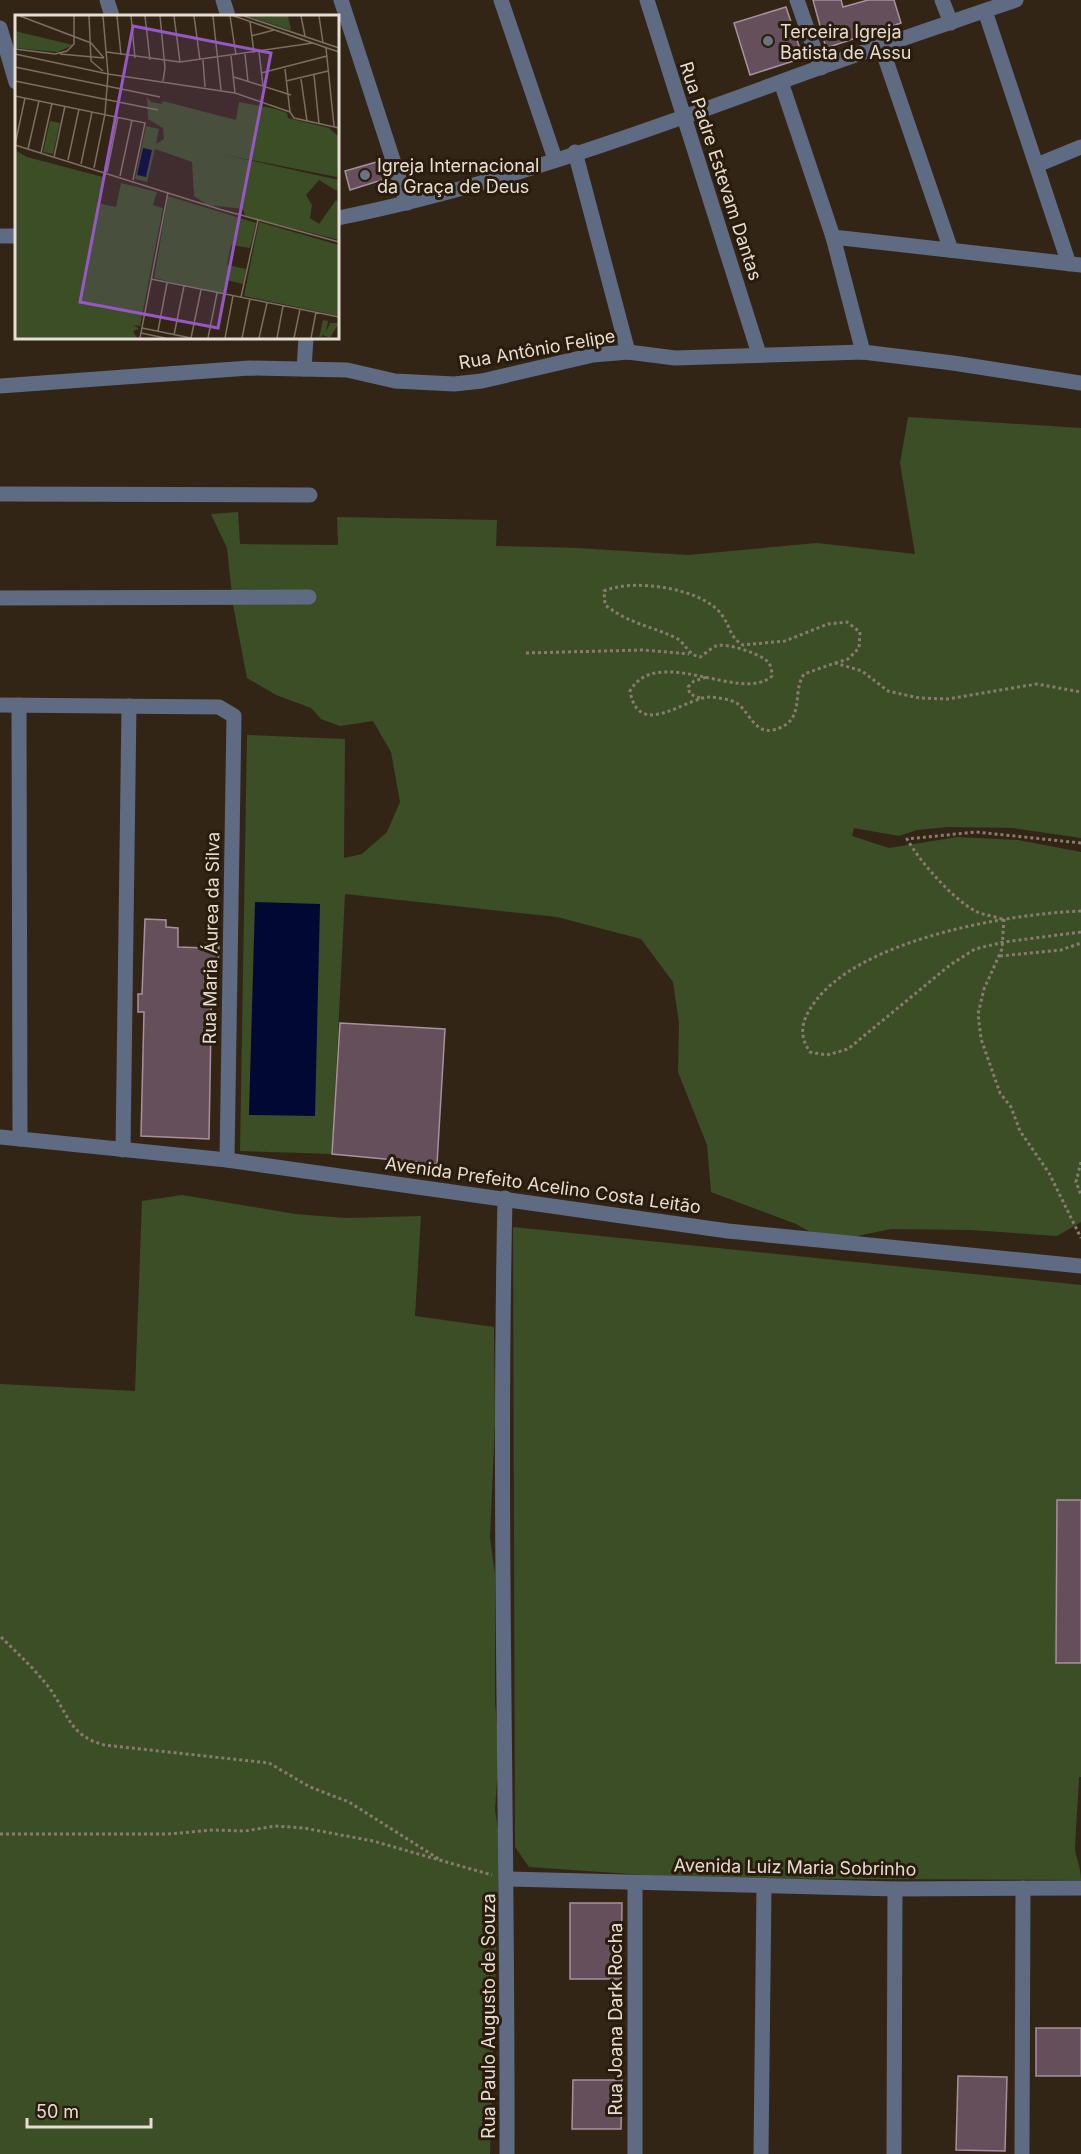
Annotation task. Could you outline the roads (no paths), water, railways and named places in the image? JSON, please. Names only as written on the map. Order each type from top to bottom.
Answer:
[{"type":"street","points":[[107,0],[112,15]]},
{"type":"street","points":[[223,0],[228,15]]},
{"type":"street","points":[[341,0],[408,203]]},
{"type":"street","points":[[501,0],[555,159]]},
{"type":"street","name":"Rua Padre Estevam Dantas","points":[[647,0],[759,354]]},
{"type":"street","points":[[797,0],[821,68]]},
{"type":"street","points":[[942,0],[951,23]]},
{"type":"street","points":[[339,218],[408,203],[683,119],[881,46],[1016,0]]},
{"type":"street","points":[[833,237],[1075,265],[1036,165],[985,11]]},
{"type":"street","points":[[0,28],[15,79]]},
{"type":"street","points":[[881,46],[951,250]]},
{"type":"street","points":[[781,82],[833,237],[863,352]]},
{"type":"street","points":[[1036,165],[1081,147]]},
{"type":"street","points":[[575,152],[628,352]]},
{"type":"street","points":[[304,369],[306,339]]},
{"type":"street","name":"Rua Antônio Felipe","points":[[0,386],[249,368],[347,370],[395,381],[454,384],[482,381],[593,355],[628,352],[675,358],[863,352],[1081,383]]},
{"type":"street","points":[[0,494],[310,495]]},
{"type":"street","points":[[0,598],[309,597]]},
{"type":"street","points":[[0,705],[129,706],[123,1150]]},
{"type":"street","points":[[19,705],[20,1139]]},
{"type":"street","name":"Rua Maria Áurea da Silva","points":[[129,706],[219,707],[234,716],[226,1160]]},
{"type":"street","name":"Avenida Prefeito Acelino Costa Leitão","points":[[0,1137],[226,1160],[728,1231],[1081,1266]]},
{"type":"street","name":"Rua Paulo Augusto de Souza","points":[[505,1198],[502,1341],[508,1879],[507,2154]]},
{"type":"street","name":"Avenida Luiz Maria Sobrinho","points":[[508,1879],[764,1886],[1081,1888]]},
{"type":"street","name":"Rua Joana Dark Rocha","points":[[635,1883],[635,2154]]},
{"type":"street","points":[[761,2154],[764,1886]]},
{"type":"street","points":[[894,2154],[895,1888]]},
{"type":"street","points":[[1022,2154],[1023,1888]]},
{"type":"water","points":[[255,902],[320,904],[315,1116],[249,1115]]},
{"type":"place","name":"Terceira Igreja Batista de Assu","points":[[768,41]]},
{"type":"place","name":"Igreja Internacional da Graça de Deus","points":[[365,175]]}]
